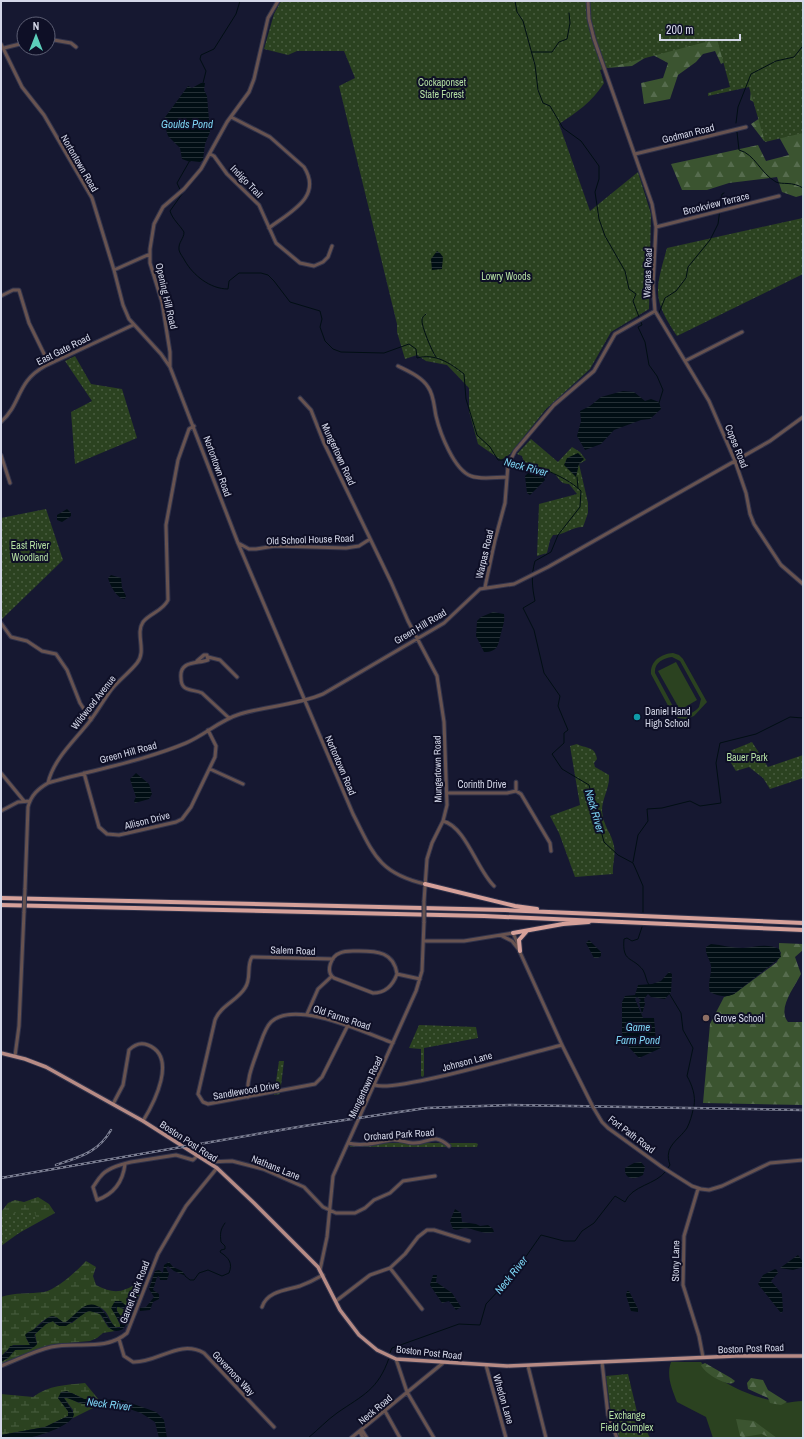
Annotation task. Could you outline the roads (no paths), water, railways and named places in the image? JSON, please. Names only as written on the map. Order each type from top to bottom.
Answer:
[{"type":"highway","points":[[425,884],[515,906],[584,913]]},
{"type":"highway","points":[[1,898],[584,913],[803,923]]},
{"type":"highway","points":[[1,905],[484,916],[803,930]]},
{"type":"highway","points":[[513,933],[577,923],[660,923]]},
{"type":"highway","points":[[520,951],[519,940],[527,931]]},
{"type":"main road","name":"Boston Post Road","points":[[1,1053],[15,1056],[46,1068],[143,1121],[217,1168],[320,1270],[346,1319],[359,1335],[372,1347],[396,1359],[443,1363],[528,1366],[703,1357],[779,1355],[803,1356]]},
{"type":"street","name":"Opening Hill Road","points":[[170,368],[170,352],[162,302],[152,275],[150,254],[153,229],[163,207],[181,192],[198,174],[231,117],[252,86],[268,18],[278,1]]},
{"type":"street","name":"Warpas Road","points":[[485,587],[505,502],[508,465],[514,451],[552,407],[594,371],[615,334],[655,311],[653,286],[656,227],[652,204],[591,31],[588,1]]},
{"type":"street","points":[[56,40],[71,43],[76,47]]},
{"type":"street","name":"Nortontown Road","points":[[1,44],[22,87],[44,115],[92,198],[123,305],[133,325],[161,354],[170,368],[194,426],[238,543],[353,814],[374,853],[384,866],[396,875],[425,884]]},
{"type":"street","points":[[4,48],[16,45]]},
{"type":"street","points":[[231,117],[270,137],[304,166],[308,172],[310,187],[305,200],[269,228]]},
{"type":"street","name":"Godman Road","points":[[635,154],[746,127]]},
{"type":"street","name":"Indigo Trail","points":[[210,154],[214,156],[227,174],[259,205],[276,243],[304,265],[314,266],[323,262],[328,257],[332,246]]},
{"type":"street","name":"Brookview Terrace","points":[[656,227],[779,196]]},
{"type":"street","points":[[114,270],[150,254]]},
{"type":"street","points":[[1,296],[13,290],[19,290],[29,323],[49,364]]},
{"type":"street","name":"Copse Road","points":[[655,311],[706,394],[735,461],[752,520],[781,565],[803,584]]},
{"type":"street","name":"East Gate Road","points":[[1,422],[11,411],[27,379],[39,369],[133,325]]},
{"type":"street","points":[[685,361],[742,332]]},
{"type":"street","points":[[398,366],[420,378],[427,385],[432,395],[438,422],[457,466],[463,472],[478,478],[507,477]]},
{"type":"street","name":"Mungertown Road","points":[[300,398],[311,410],[324,442],[417,638],[434,670],[438,683],[444,722],[447,793],[446,813],[430,848],[425,884],[424,941],[420,979],[375,1085],[333,1176],[328,1210],[327,1236],[320,1270]]},
{"type":"street","points":[[485,587],[508,586],[532,576],[770,441],[803,417]]},
{"type":"street","name":"Wildwood Avenue","points":[[48,783],[49,776],[64,752],[91,720],[113,688],[138,662],[141,651],[141,627],[144,621],[162,609],[168,600],[166,525],[178,460],[189,429],[190,418]]},
{"type":"street","points":[[189,429],[194,426]]},
{"type":"street","points":[[1,455],[10,483]]},
{"type":"street","name":"Old School House Road","points":[[241,550],[275,546],[350,548],[359,546],[370,539]]},
{"type":"street","name":"Old School House Road","points":[[238,543],[249,548]]},
{"type":"street","name":"Green Hill Road","points":[[30,801],[37,790],[48,783],[157,753],[187,742],[230,718],[323,694],[444,623],[480,589],[485,587]]},
{"type":"street","points":[[1,623],[11,637],[28,641],[42,651],[55,653],[58,656],[71,678],[80,703],[91,720]]},
{"type":"street","points":[[230,718],[202,692],[184,687],[181,683],[181,671],[197,661],[208,660],[208,657],[220,660],[237,677]]},
{"type":"street","name":"Allison Drive","points":[[84,773],[99,827],[102,831],[112,836],[182,819],[191,808],[210,769],[216,751],[216,746],[208,730]]},
{"type":"street","points":[[210,769],[243,784]]},
{"type":"street","points":[[1,773],[24,801]]},
{"type":"street","name":"Corinth Drive","points":[[516,782],[516,791]]},
{"type":"street","name":"Corinth Drive","points":[[447,793],[516,791],[521,794],[550,843],[551,851]]},
{"type":"street","points":[[1,811],[18,802],[30,801],[19,1026],[15,1056]]},
{"type":"street","points":[[443,821],[452,825],[466,843],[488,880],[494,886]]},
{"type":"street","points":[[424,941],[464,941],[513,933]]},
{"type":"street","name":"Fort Path Road","points":[[513,933],[562,1045],[593,1107],[606,1127],[667,1170],[698,1188]]},
{"type":"street","name":"Fort Path Road","points":[[498,936],[509,938],[520,951]]},
{"type":"street","points":[[331,977],[330,969],[333,959],[338,954],[345,951],[378,952],[390,957],[397,974]]},
{"type":"street","name":"Salem Road","points":[[252,957],[333,959]]},
{"type":"street","name":"Sandlewood Drive","points":[[252,957],[249,980],[245,989],[221,1010],[215,1020],[198,1094],[203,1102],[208,1104],[309,1087],[318,1082],[347,1027]]},
{"type":"street","points":[[397,974],[420,979]]},
{"type":"street","points":[[331,977],[363,990],[376,993],[390,987],[397,974]]},
{"type":"street","points":[[307,1014],[318,989],[331,977]]},
{"type":"street","name":"Old Farms Road","points":[[248,1097],[247,1079],[268,1026],[281,1016],[307,1014],[393,1043]]},
{"type":"street","points":[[113,1104],[123,1085],[126,1058],[129,1050],[137,1044],[148,1045],[159,1054],[162,1065],[158,1094],[143,1121]]},
{"type":"street","name":"Johnson Lane","points":[[375,1085],[386,1087],[429,1079],[562,1045]]},
{"type":"street","name":"Orchard Park Road","points":[[348,1143],[371,1144],[394,1140],[414,1143],[434,1138],[444,1141],[449,1146]]},
{"type":"street","points":[[125,1164],[122,1178],[117,1186],[110,1194],[97,1200],[93,1187],[104,1173],[125,1164],[176,1156],[193,1160],[198,1155]]},
{"type":"street","points":[[698,1188],[709,1190],[722,1186],[770,1163],[803,1160]]},
{"type":"street","name":"Nathans Lane","points":[[208,1162],[232,1161],[259,1167],[304,1188],[328,1210]]},
{"type":"street","name":"Garnet Park Road","points":[[118,1339],[127,1333],[159,1252],[186,1206],[217,1168]]},
{"type":"street","points":[[328,1210],[354,1213],[365,1208],[374,1200],[390,1193],[403,1181],[434,1176]]},
{"type":"street","name":"Stony Lane","points":[[698,1188],[684,1236],[683,1285],[699,1336],[703,1357]]},
{"type":"street","points":[[336,1301],[370,1275],[390,1268],[418,1237],[427,1230],[434,1230],[469,1241]]},
{"type":"street","points":[[390,1268],[422,1309]]},
{"type":"street","points":[[262,1307],[265,1301],[278,1292],[300,1286],[323,1274]]},
{"type":"street","points":[[1,1366],[52,1347],[95,1345],[118,1339]]},
{"type":"street","name":"Governors Way","points":[[118,1339],[124,1356],[133,1362],[177,1349],[193,1349],[202,1351],[222,1370],[274,1427]]},
{"type":"street","points":[[396,1359],[408,1392],[434,1438]]},
{"type":"street","points":[[602,1362],[608,1415],[617,1438]]},
{"type":"street","name":"Neck Road","points":[[351,1438],[443,1363]]},
{"type":"street","name":"Whedon Lane","points":[[486,1365],[506,1438]]},
{"type":"street","points":[[528,1366],[546,1438]]},
{"type":"street","points":[[385,1411],[400,1438]]},
{"type":"street","points":[[361,1431],[363,1438]]},
{"type":"street","points":[[361,1431],[367,1438]]},
{"type":"water","name":"Goulds Pond","points":[[201,83],[205,83],[204,90],[207,96],[210,132],[205,144],[203,160],[200,162],[190,162],[182,159],[180,148],[168,136],[163,120],[188,86],[192,88]]},
{"type":"water","points":[[437,251],[443,257],[442,269],[432,270],[431,259]]},
{"type":"water","points":[[623,391],[634,392],[645,401],[651,399],[659,402],[661,409],[650,419],[641,420],[614,430],[601,444],[585,450],[577,436],[581,421],[580,411],[590,406],[601,397]]},
{"type":"water","points":[[578,453],[584,459],[579,464],[576,477],[564,465],[567,458]]},
{"type":"water","points":[[528,473],[533,473],[544,478],[545,480],[530,495],[527,493],[525,476]]},
{"type":"water","points":[[67,509],[71,513],[71,516],[62,522],[57,520],[57,515]]},
{"type":"water","points":[[111,575],[121,578],[122,588],[126,596],[125,599],[119,597],[112,588],[108,578]]},
{"type":"water","points":[[493,612],[504,614],[504,624],[497,647],[493,651],[484,652],[476,636],[477,621],[481,617]]},
{"type":"water","points":[[136,773],[149,784],[152,794],[149,799],[135,803],[134,801],[136,797],[130,779]]},
{"type":"water","points":[[589,940],[601,952],[601,956],[598,958],[594,958],[586,943]]},
{"type":"water","points":[[711,944],[739,948],[770,946],[779,949],[781,957],[734,994],[728,996],[716,995],[710,992],[709,989],[711,966],[706,947]]},
{"type":"water","name":"Game Farm Pond","points":[[669,972],[672,974],[671,992],[665,999],[651,997],[648,994],[644,999],[645,1004],[642,1014],[639,1002],[641,1000],[637,997],[635,999],[643,1018],[654,1018],[656,1041],[661,1048],[639,1058],[624,1042],[622,1033],[622,1002],[625,996],[635,995],[638,985],[652,984],[661,981]]},
{"type":"water","points":[[641,1162],[645,1167],[643,1175],[637,1178],[631,1178],[626,1175],[625,1168],[634,1163]]},
{"type":"water","points":[[455,1209],[461,1213],[462,1222],[480,1226],[488,1225],[494,1232],[483,1232],[466,1228],[456,1230],[453,1229],[450,1221]]},
{"type":"water","points":[[798,1255],[803,1262],[803,1267],[793,1270],[780,1268]]},
{"type":"water","points":[[169,1262],[173,1267],[182,1271],[186,1276],[174,1271],[168,1266],[166,1268],[169,1274],[167,1280],[160,1280],[159,1276],[157,1277],[153,1290],[159,1294],[159,1299],[153,1302],[150,1310],[140,1311],[140,1308],[146,1307],[154,1297],[149,1289],[155,1271],[159,1270],[163,1273],[164,1265]]},
{"type":"water","points":[[775,1269],[778,1273],[771,1281],[782,1294],[783,1311],[781,1313],[758,1284],[763,1275]]},
{"type":"water","points":[[433,1275],[437,1275],[436,1282],[452,1293],[461,1307],[456,1310],[449,1301],[442,1303],[430,1285]]},
{"type":"water","points":[[627,1291],[629,1291],[638,1312],[631,1311],[626,1295]]},
{"type":"water","points":[[115,1301],[121,1301],[127,1307],[134,1308],[134,1310],[129,1311],[116,1307],[117,1311],[126,1323],[122,1330],[113,1330],[108,1326],[100,1314],[88,1311],[66,1326],[59,1326],[53,1321],[46,1324],[34,1335],[37,1344],[33,1348],[15,1350],[8,1358],[1,1362],[1,1356],[6,1353],[10,1346],[30,1345],[25,1335],[49,1317],[51,1316],[58,1318],[63,1322],[66,1322],[83,1307],[90,1304],[96,1305],[101,1309],[116,1327],[120,1328],[120,1323],[111,1308]]},
{"type":"water","points":[[67,1391],[84,1399],[122,1400],[156,1412],[164,1420],[167,1438],[159,1438],[155,1422],[141,1413],[115,1404],[83,1404],[64,1398],[74,1414],[72,1418],[63,1426],[32,1437],[1,1438],[1,1435],[45,1427],[68,1416],[68,1411],[58,1398],[61,1392]]},
{"type":"waterway","name":"Neck River","points":[[203,83],[206,71],[200,59],[201,55],[214,49],[236,14],[240,1]]},
{"type":"waterway","points":[[515,1],[517,12],[523,21],[535,65],[538,90],[543,103],[550,106],[563,128],[581,141],[599,166],[599,179],[595,192],[599,219],[605,236],[625,271],[629,289],[636,294],[633,301],[642,325],[638,327],[645,342],[649,365],[657,376],[663,390],[659,403]]},
{"type":"waterway","points":[[532,52],[552,52],[559,42],[567,39],[570,23],[569,13]]},
{"type":"waterway","points":[[736,123],[738,107],[751,74],[776,61],[794,57],[802,47]]},
{"type":"waterway","points":[[737,132],[739,150],[749,155],[770,178],[779,183],[791,184],[803,188]]},
{"type":"waterway","name":"Neck River","points":[[189,162],[177,183],[182,194],[170,211],[184,232],[179,245],[179,251],[188,266],[197,276],[215,287],[228,289],[229,281],[239,273],[261,273],[268,275],[290,302],[320,311],[322,319],[320,327],[325,341],[333,349],[341,352],[384,353],[409,344],[416,349],[417,358],[430,357],[448,363],[464,374],[466,399],[477,435],[490,447],[498,460],[519,462],[554,473],[581,491],[580,507],[558,535],[551,552],[535,561],[532,581],[535,601],[523,608],[534,630],[544,673],[560,696],[558,706],[568,730],[564,733],[564,743],[552,754],[562,769],[589,785],[604,842],[618,855],[633,863],[643,886],[643,912]]},
{"type":"waterway","points":[[659,313],[665,298],[676,291],[686,278],[688,267],[710,240],[718,224],[722,194],[724,193]]},
{"type":"waterway","points":[[426,314],[422,318],[422,323],[436,357]]},
{"type":"waterway","name":"Neck River","points":[[577,477],[578,488]]},
{"type":"waterway","points":[[633,862],[638,835],[648,821],[647,809],[662,808],[690,801],[700,806],[721,803],[716,763],[720,743],[756,734],[790,717],[803,718]]},
{"type":"waterway","name":"Neck River","points":[[642,927],[638,939],[632,941],[627,938],[624,939],[624,947],[626,956],[643,970],[649,985]]},
{"type":"waterway","name":"Neck River","points":[[669,993],[681,1013],[683,1030],[693,1048],[687,1076],[693,1091],[694,1106]]},
{"type":"waterway","name":"Neck River","points":[[668,1168],[670,1165],[668,1158],[670,1148],[687,1128],[693,1110]]},
{"type":"waterway","name":"Neck River","points":[[389,1355],[392,1348],[459,1324],[480,1325],[486,1304],[513,1275],[541,1235],[564,1241],[575,1241],[582,1231],[594,1223],[615,1196],[625,1202],[628,1196],[638,1188],[662,1176],[666,1171]]},
{"type":"waterway","points":[[185,1276],[190,1280],[194,1280],[199,1273],[208,1270],[222,1276],[229,1273],[231,1266],[229,1261],[226,1256],[220,1252],[221,1250],[225,1249],[220,1237],[221,1230],[225,1223]]},
{"type":"waterway","name":"Neck River","points":[[308,1438],[333,1416],[369,1391],[380,1378],[389,1358]]},
{"type":"railway","points":[[1,1178],[304,1126],[426,1108],[510,1105],[803,1110]]},
{"type":"railway","points":[[56,1165],[94,1149],[106,1138],[111,1130]]},
{"type":"place","name":"Daniel Hand High School","points":[[637,717]]},
{"type":"place","name":"Grove School","points":[[706,1018]]},
{"type":"park label","name":"Cockaponset State Forest","points":[[442,88]]},
{"type":"park label","name":"Lowry Woods","points":[[506,276]]},
{"type":"park label","name":"East River Woodland","points":[[30,550]]},
{"type":"park label","name":"Bauer Park","points":[[747,757]]},
{"type":"park label","name":"Exchange Field Complex","points":[[627,1420]]}]
